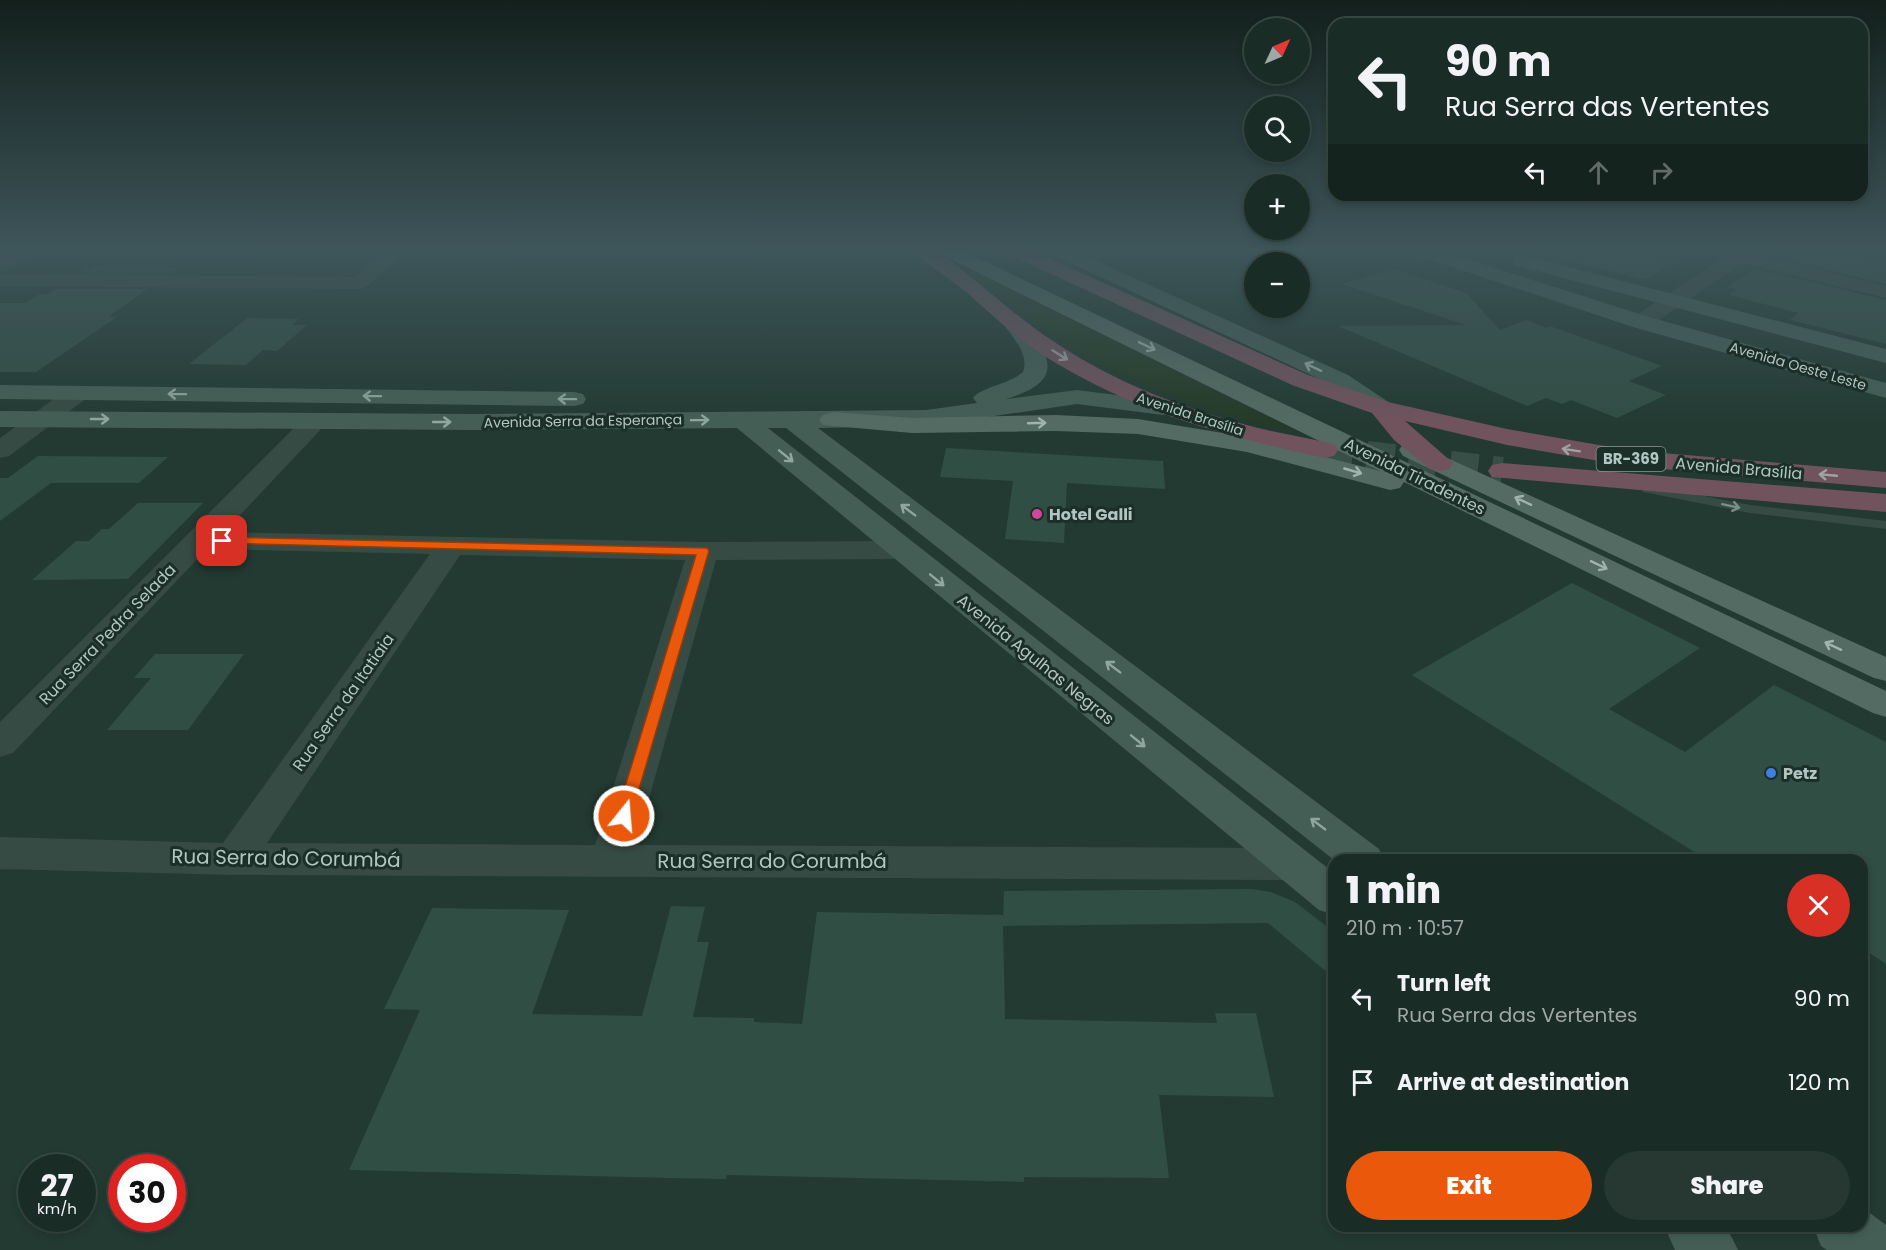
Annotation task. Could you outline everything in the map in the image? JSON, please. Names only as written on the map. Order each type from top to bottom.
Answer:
[{"type":"highway","name":"Avenida Brasília","points":[[995,306],[1049,348],[1086,372],[1120,390],[1163,408],[1256,436],[1325,450]]},
{"type":"highway","name":"BR-369","points":[[1138,306],[1300,380],[1378,420]]},
{"type":"highway","name":"Avenida Brasília","points":[[1378,420],[1507,437],[1628,458],[1886,480]]},
{"type":"highway","points":[[1378,420],[1403,435],[1440,463]]},
{"type":"highway","name":"Avenida Brasília","points":[[1502,471],[1886,503]]},
{"type":"highway","points":[[1792,495],[1886,508]]},
{"type":"main road","name":"Avenida Tiradentes","points":[[1064,306],[1886,705]]},
{"type":"main road","name":"Avenida Tiradentes","points":[[1112,306],[1354,422]]},
{"type":"main road","points":[[832,420],[921,426],[1101,424],[1189,432],[1274,450],[1351,470],[1518,526],[1572,531],[1630,550]]},
{"type":"main road","name":"Avenida Tiradentes","points":[[1440,463],[1886,670]]},
{"type":"street","points":[[1180,306],[1340,380],[1378,420]]},
{"type":"street","name":"Avenida Oeste Leste","points":[[1593,306],[1886,391]]},
{"type":"street","points":[[1641,322],[1663,306]]},
{"type":"street","points":[[1691,306],[1878,353]]},
{"type":"street","name":"Avenida Serra da Esperança","points":[[0,392],[954,402],[984,398],[1008,391],[1033,375],[1037,363],[1034,354],[1012,321]]},
{"type":"street","points":[[1748,322],[1886,375]]},
{"type":"street","points":[[0,450],[78,393]]},
{"type":"street","name":"Avenida Serra da Esperança","points":[[0,418],[315,421],[832,420],[926,418],[1077,397],[1163,408]]},
{"type":"street","name":"Avenida Agulhas Negras","points":[[741,419],[900,550],[1328,893]]},
{"type":"street","points":[[792,420],[1356,854]]},
{"type":"street","name":"Rua Serra Pedra Selada","points":[[0,744],[315,421]]},
{"type":"street","points":[[199,540],[703,551],[900,550]]},
{"type":"street","name":"Rua Serra da Itatiaia","points":[[234,859],[451,546]]},
{"type":"street","points":[[611,860],[703,551]]},
{"type":"street","points":[[1026,651],[1067,632]]},
{"type":"street","name":"Rua Serra do Corumbá","points":[[0,853],[234,859],[1292,864]]},
{"type":"street","points":[[1696,1232],[1710,1250]]},
{"type":"street","points":[[1850,1232],[1874,1250]]},
{"type":"lane","points":[[1612,481],[1750,509],[1886,525]]},
{"type":"green space","points":[[1013,306],[1046,306],[1294,430],[1265,425],[1179,399],[1123,375],[1070,348]]},
{"type":"building","points":[[0,306],[123,306],[109,316],[117,317],[36,372],[0,372]]},
{"type":"building","points":[[1410,306],[1478,306],[1500,330],[1527,320],[1546,328],[1550,326],[1662,366],[1629,381],[1666,395],[1617,418],[1571,400],[1562,404],[1546,398],[1527,406],[1338,326],[1466,325]]},
{"type":"building","points":[[1772,306],[1886,306],[1886,344],[1790,320],[1798,313]]},
{"type":"building","points":[[247,318],[299,319],[292,325],[307,325],[277,351],[263,350],[246,365],[189,364]]},
{"type":"building","name":"Hotel Galli","points":[[946,448],[1163,461],[1165,489],[1067,483],[1064,543],[1005,539],[1013,481],[940,477]]},
{"type":"building","points":[[38,456],[168,457],[139,483],[51,483],[0,521],[0,478],[8,478]]},
{"type":"building","points":[[138,503],[203,503],[128,579],[32,580],[76,541],[89,541],[102,529],[109,529]]},
{"type":"building","points":[[1572,583],[1700,648],[1609,709],[1685,752],[1774,685],[1886,742],[1886,964],[1868,952],[1868,854],[1697,854],[1412,675]]},
{"type":"building","points":[[155,654],[244,654],[188,730],[107,730],[151,678],[134,678]]},
{"type":"building","points":[[1252,889],[1271,892],[1295,902],[1328,927],[1328,973],[1268,923],[1003,926],[1005,1019],[1217,1023],[1215,1013],[1256,1013],[1274,1097],[1159,1095],[1169,1178],[1024,1177],[1024,1182],[727,1175],[726,1179],[669,1178],[349,1170],[420,1010],[384,1009],[432,908],[569,910],[532,1014],[642,1016],[671,906],[705,907],[697,942],[709,942],[693,1017],[754,1018],[754,1022],[802,1024],[817,912],[1003,915],[1003,919],[1004,891]]},
{"type":"tunnel","points":[[1325,450],[1502,471]]},
{"type":"place","name":"Hotel Galli","points":[[1037,514]]},
{"type":"place","name":"Petz","points":[[1771,773]]},
{"type":"route","points":[[222,541],[703,551],[624,816]]}]
